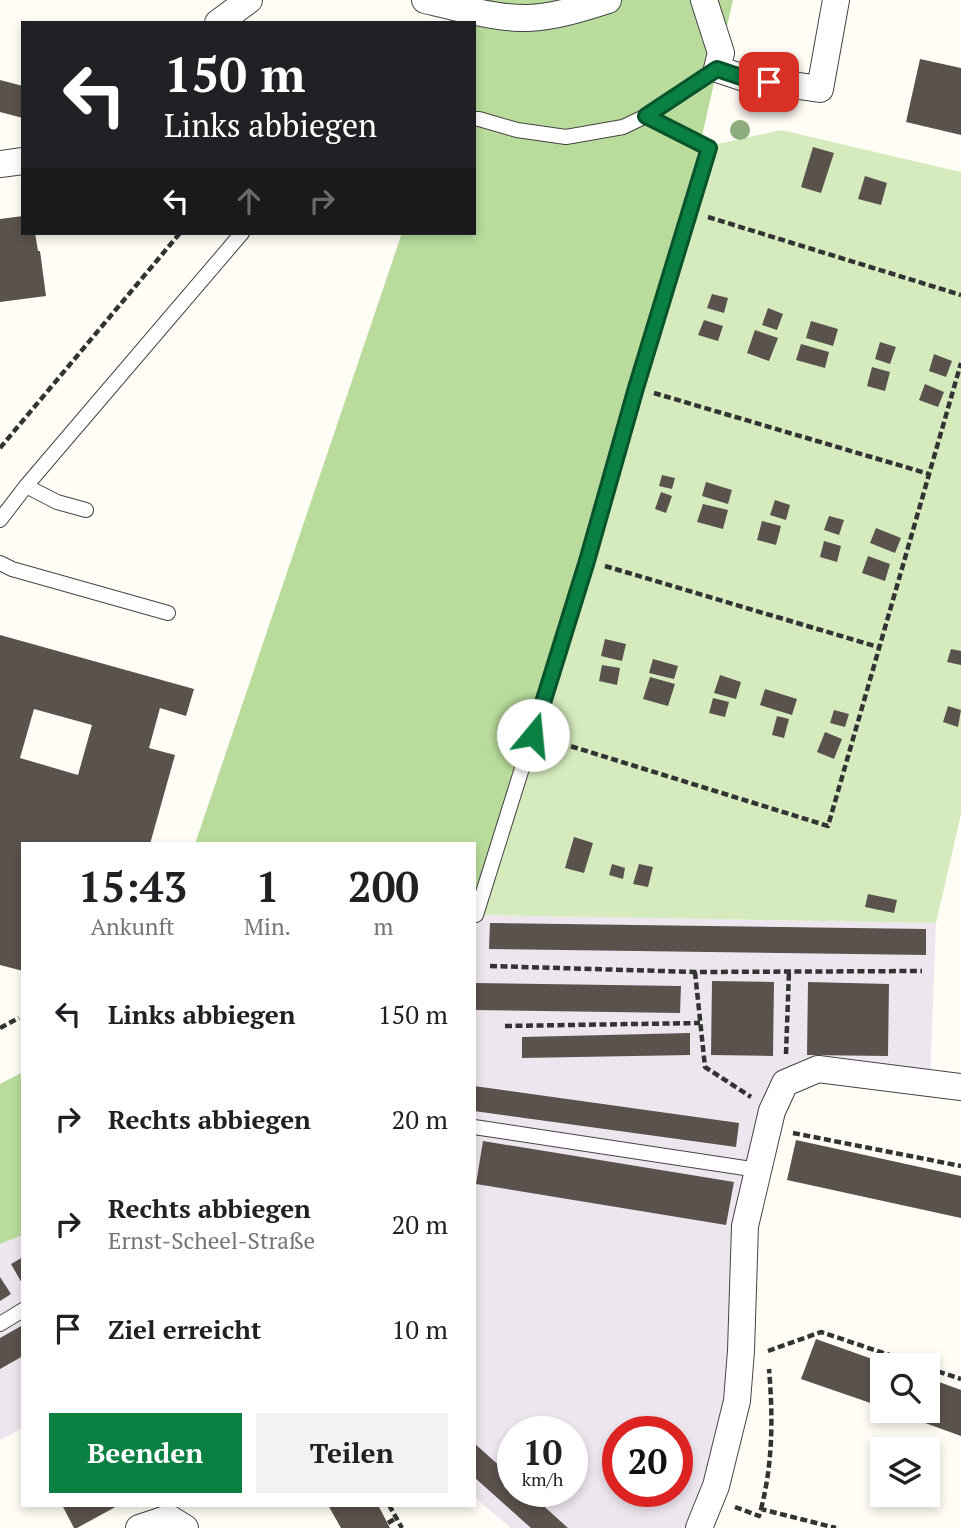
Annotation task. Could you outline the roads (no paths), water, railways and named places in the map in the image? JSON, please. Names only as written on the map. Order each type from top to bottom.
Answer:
[{"type":"street","points":[[221,21],[249,0]]},
{"type":"street","points":[[425,0],[460,9],[527,18],[572,12],[608,0]]},
{"type":"street","points":[[704,0],[721,53],[717,69],[744,78],[820,89],[836,0]]},
{"type":"street","points":[[0,164],[21,161]]},
{"type":"street","points":[[699,1528],[711,1499],[737,1401],[754,1351],[745,1226],[770,1120],[785,1083],[818,1069],[961,1087]]},
{"type":"street","points":[[139,1528],[169,1518],[185,1528]]},
{"type":"lane","points":[[476,119],[517,130],[566,136],[622,127],[646,116],[717,69]]},
{"type":"lane","points":[[476,915],[587,561],[709,148],[646,116]]},
{"type":"lane","points":[[0,520],[240,235]]},
{"type":"lane","points":[[26,486],[57,502],[86,510]]},
{"type":"lane","points":[[0,563],[12,569],[168,614]]},
{"type":"lane","points":[[476,1127],[758,1170]]},
{"type":"lane","points":[[0,1324],[21,1311]]}]
